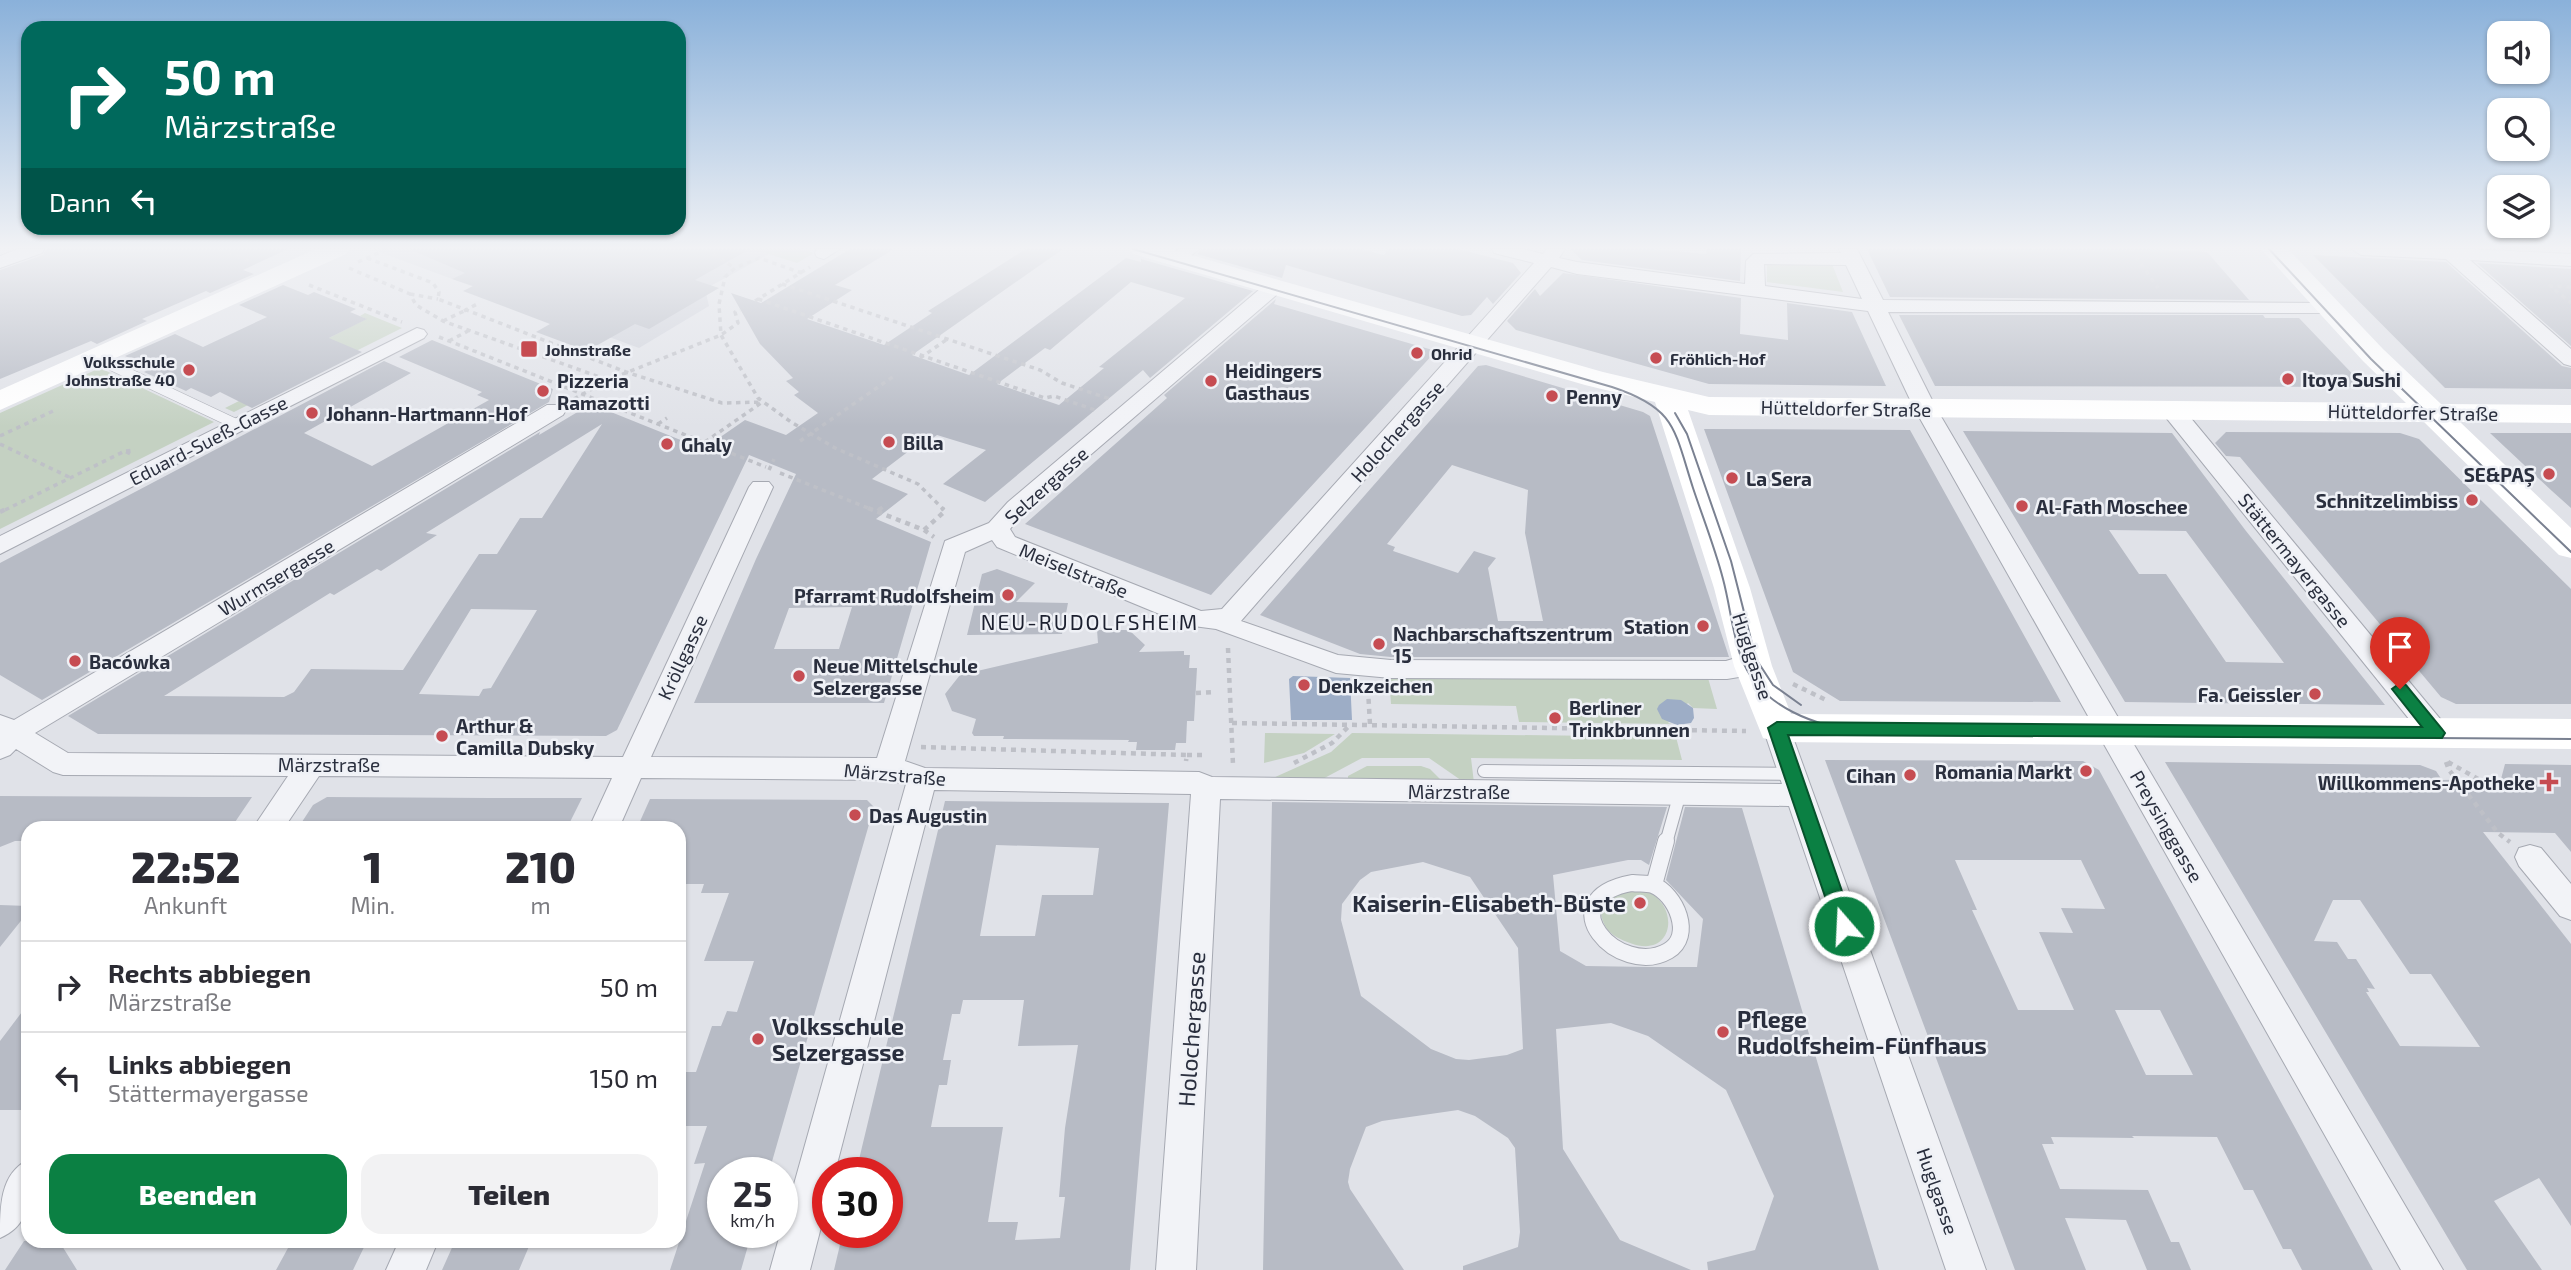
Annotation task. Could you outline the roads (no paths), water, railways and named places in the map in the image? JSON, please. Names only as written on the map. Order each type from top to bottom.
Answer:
[{"type":"main road","points":[[0,401],[215,308]]},
{"type":"main road","name":"Hütteldorfer Straße","points":[[1348,308],[1668,397],[1723,406],[2571,414]]},
{"type":"main road","points":[[2326,308],[2571,547]]},
{"type":"main road","name":"Huglgasse","points":[[1753,666],[1761,730]]},
{"type":"main road","points":[[1761,730],[2571,734]]},
{"type":"street","name":"Selzergasse","points":[[892,758],[954,547],[998,528],[1016,507],[1248,308]]},
{"type":"street","name":"Holochergasse","points":[[1230,618],[1505,308]]},
{"type":"street","name":"Preysinggasse","points":[[1875,308],[1925,408],[2423,1270]]},
{"type":"street","points":[[2513,308],[2571,360]]},
{"type":"street","name":"Eduard-Sueß-Gasse","points":[[0,546],[422,332]]},
{"type":"street","name":"Huglgasse","points":[[1668,397],[1732,588],[1753,666]]},
{"type":"street","name":"Wurmsergasse","points":[[5,736],[566,404]]},
{"type":"street","name":"Stättermayergasse","points":[[2172,410],[2436,733]]},
{"type":"street","name":"Kröllgasse","points":[[607,821],[761,487]]},
{"type":"street","name":"Meiselstraße","points":[[998,528],[1006,542],[1195,619],[1210,622],[1230,618],[1336,664],[1367,667],[1727,670],[1739,666],[1753,666]]},
{"type":"street","name":"Huglgasse","points":[[1761,730],[1796,784],[1966,1270]]},
{"type":"street","name":"Märzstraße","points":[[5,736],[63,764],[632,766],[892,758],[906,772],[922,779],[1199,783],[1207,769],[1680,793],[1796,784]]},
{"type":"street","points":[[273,821],[312,764]]},
{"type":"street","name":"Holochergasse","points":[[1176,1270],[1207,769]]},
{"type":"street","points":[[790,1270],[922,779]]},
{"type":"street","points":[[2530,857],[2571,907]]},
{"type":"street","points":[[0,1219],[21,1188]]},
{"type":"street","points":[[406,1270],[416,1248]]},
{"type":"lane","points":[[96,358],[232,428]]},
{"type":"lane","points":[[1484,771],[1796,784]]},
{"type":"lane","points":[[1654,884],[1680,793]]},
{"type":"lane","points":[[1614,884],[1654,884],[1675,905],[1682,918],[1680,932],[1672,947],[1651,958],[1620,951],[1603,937],[1592,923],[1592,906],[1600,892],[1614,884]]},
{"type":"water","points":[[1293,676],[1350,678],[1352,720],[1291,720],[1289,679]]},
{"type":"water","points":[[1667,699],[1681,700],[1693,708],[1694,718],[1691,723],[1677,725],[1662,719],[1657,709]]},
{"type":"tram line","points":[[1339,308],[1612,387],[1649,403],[1661,413],[1676,436],[1720,567],[1741,657],[1762,690],[1776,702],[1811,720],[1867,734],[2571,739]]},
{"type":"tram line","points":[[2324,308],[2371,359],[2571,552]]},
{"type":"tram line","points":[[1675,413],[1687,434],[1731,561],[1756,659],[1773,685],[1801,705]]},
{"type":"place","name":"Johnstraße","points":[[529,349]]},
{"type":"place","name":"Ohrid","points":[[1417,353]]},
{"type":"place","name":"Fröhlich-Hof","points":[[1656,358]]},
{"type":"place","name":"Volksschule Johnstraße 40","points":[[189,370]]},
{"type":"place","name":"Itoya Sushi","points":[[2288,379]]},
{"type":"place","name":"Heidingers Gasthaus","points":[[1211,381]]},
{"type":"place","name":"Pizzeria Ramazotti","points":[[543,391]]},
{"type":"place","name":"Penny","points":[[1552,396]]},
{"type":"place","name":"Johann-Hartmann-Hof","points":[[312,413]]},
{"type":"place","name":"Billa","points":[[889,442]]},
{"type":"place","name":"Ghaly","points":[[667,444]]},
{"type":"place","name":"SE&PAŞ","points":[[2549,474]]},
{"type":"place","name":"La Sera","points":[[1732,478]]},
{"type":"place","name":"Schnitzelimbiss","points":[[2472,500]]},
{"type":"place","name":"Al-Fath Moschee","points":[[2022,506]]},
{"type":"place","name":"Pfarramt Rudolfsheim","points":[[1008,595]]},
{"type":"place","name":"Station","points":[[1703,626]]},
{"type":"place","name":"Nachbarschaftszentrum 15","points":[[1379,644]]},
{"type":"place","name":"Bacówka","points":[[75,661]]},
{"type":"place","name":"Neue Mittelschule Selzergasse","points":[[799,676]]},
{"type":"place","name":"Denkzeichen","points":[[1304,685]]},
{"type":"place","name":"Fa. Geissler","points":[[2315,694]]},
{"type":"place","name":"Berliner Trinkbrunnen","points":[[1555,718]]},
{"type":"place","name":"Arthur & Camilla Dubsky","points":[[442,736]]},
{"type":"place","name":"Romania Markt","points":[[2086,771]]},
{"type":"place","name":"Cihan","points":[[1910,775]]},
{"type":"place","name":"Willkommens-Apotheke","points":[[2549,782]]},
{"type":"place","name":"Das Augustin","points":[[855,815]]},
{"type":"place","name":"Kaiserin-Elisabeth-Büste","points":[[1640,903]]},
{"type":"place","name":"Pflege Rudolfsheim-Fünfhaus","points":[[1723,1032]]},
{"type":"place","name":"Volksschule Selzergasse","points":[[758,1039]]},
{"type":"district","name":"NEU-RUDOLFSHEIM","points":[[1090,621]]}]
